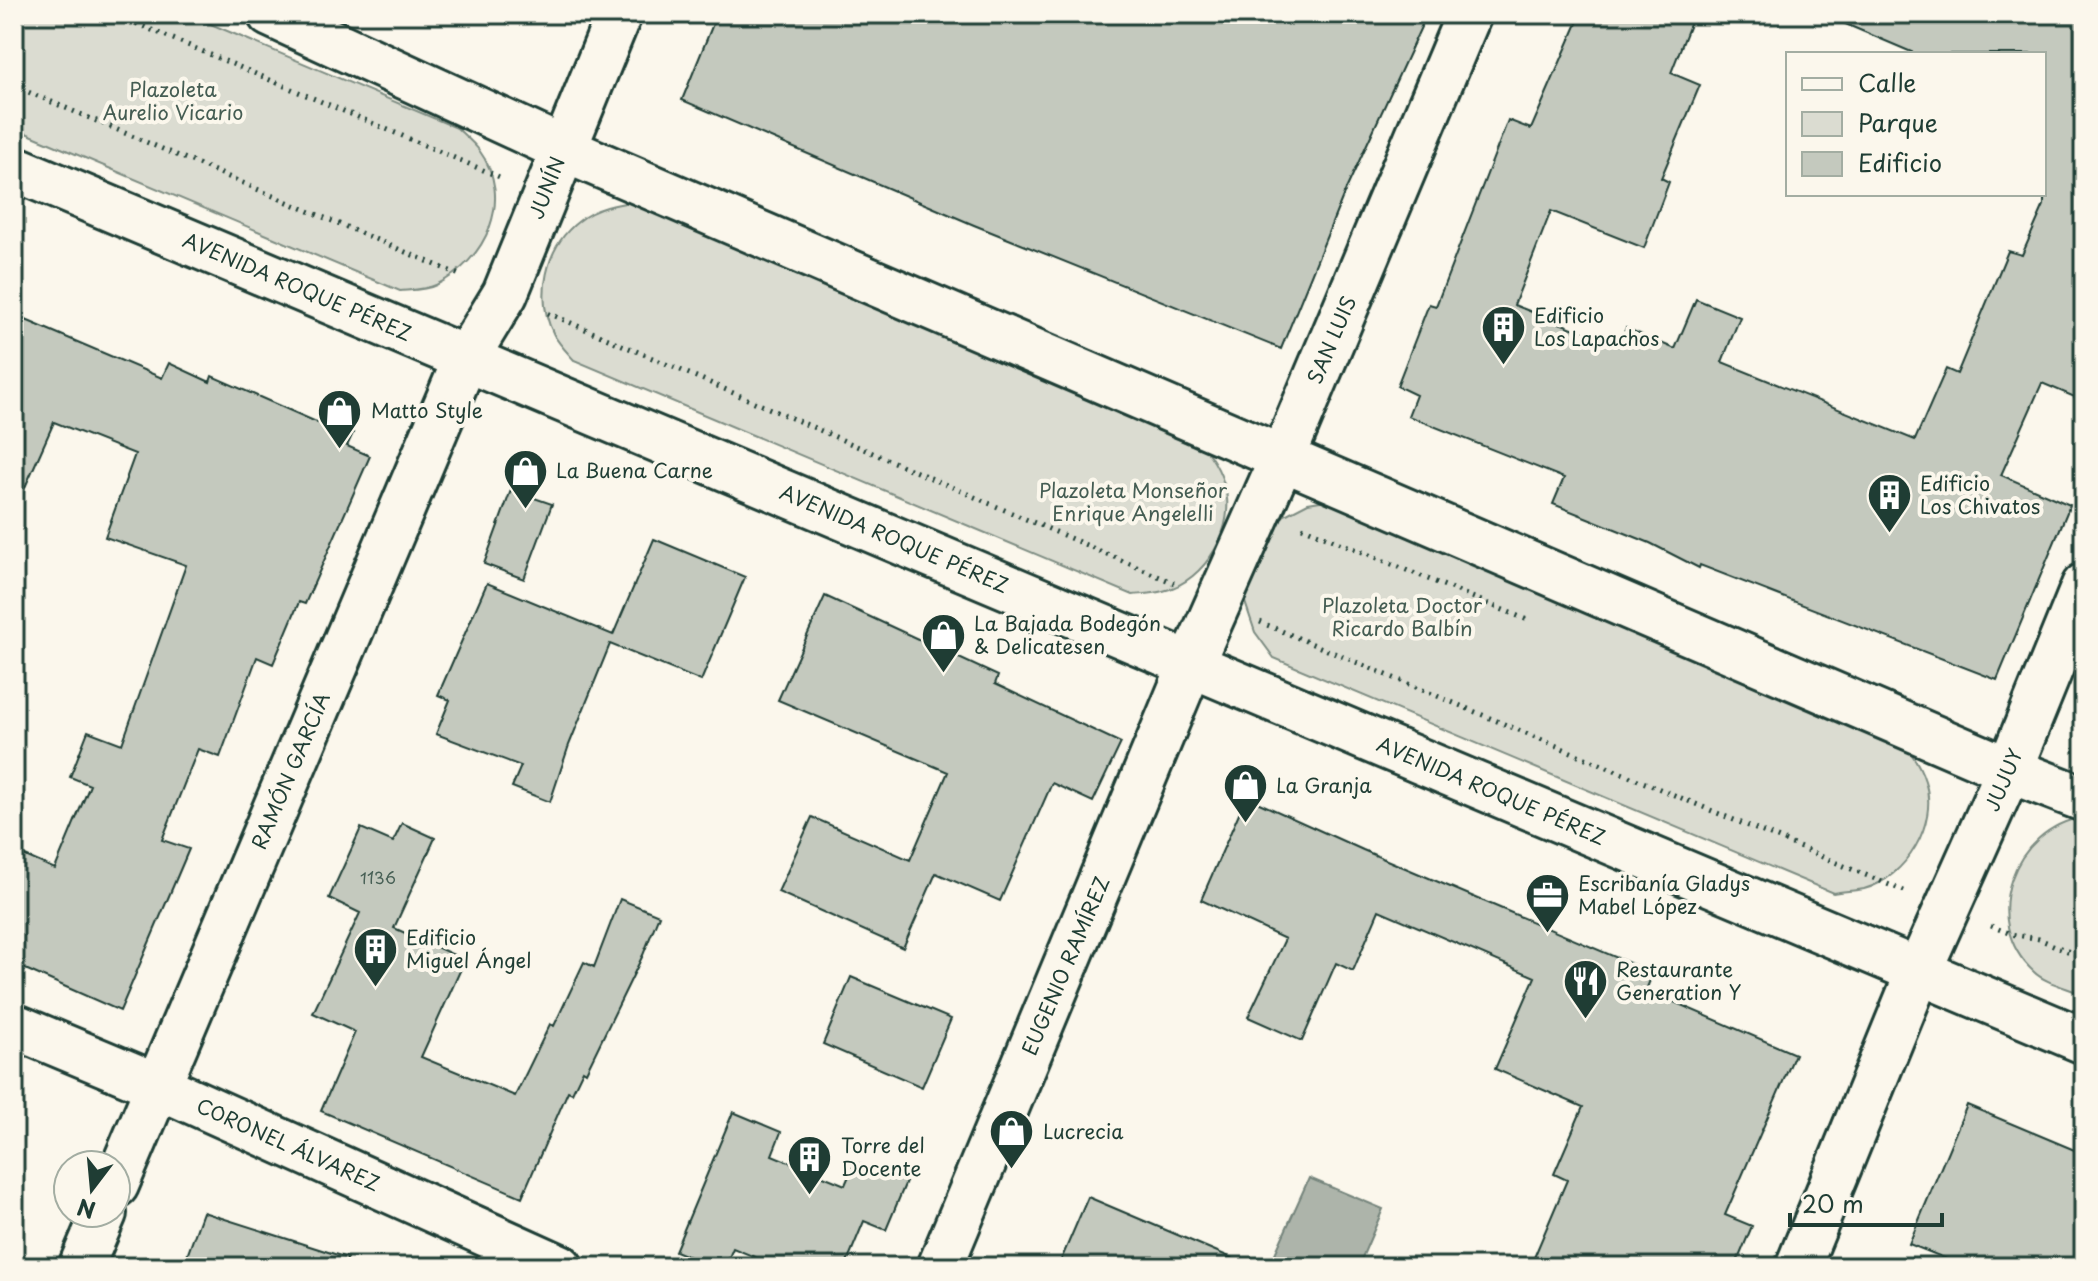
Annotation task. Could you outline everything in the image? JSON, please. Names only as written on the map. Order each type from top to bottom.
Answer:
[{"type":"main road","points":[[270,14],[563,149],[2009,770],[2084,799]]},
{"type":"main road","name":"JUNÍN","points":[[466,358],[505,294],[619,14]]},
{"type":"main road","name":"SAN LUIS","points":[[1191,664],[1282,459],[1469,14]]},
{"type":"main road","name":"AVENIDA ROQUE PÉREZ","points":[[14,168],[2084,1041]]},
{"type":"main road","name":"RAMÓN GARCÍA","points":[[131,1149],[466,358]]},
{"type":"main road","name":"JUJUY","points":[[1798,1267],[1918,973],[2009,770],[2084,586]]},
{"type":"main road","name":"EUGENIO RAMÍREZ","points":[[940,1267],[1191,664]]},
{"type":"main road","name":"CORONEL ÁLVAREZ","points":[[14,1026],[158,1086],[560,1267]]},
{"type":"main road","points":[[81,1267],[97,1229]]},
{"type":"path","points":[[14,86],[505,294],[1178,585],[1217,605],[1946,910],[2011,934],[2039,939],[2084,958]]},
{"type":"green space","name":"Plazoleta Aurelio Vicario","points":[[14,14],[187,14],[457,128],[479,150],[490,169],[494,208],[490,227],[469,261],[454,274],[432,287],[400,291],[14,128]]},
{"type":"green space","name":"Plazoleta Monseñor Enrique Angelelli","points":[[638,201],[1191,433],[1210,456],[1224,484],[1226,517],[1215,550],[1193,576],[1179,585],[1159,592],[1133,595],[574,360],[556,338],[548,321],[545,290],[551,259],[567,232],[592,212]]},
{"type":"green space","name":"Plazoleta Doctor Ricardo Balbín","points":[[1339,498],[1891,730],[1915,759],[1925,781],[1927,814],[1916,847],[1893,873],[1879,883],[1864,889],[1833,893],[1274,658],[1255,632],[1245,602],[1246,570],[1279,518],[1308,503]]},
{"type":"green space","points":[[2084,817],[2084,995],[2034,972],[2017,951],[2008,928],[2006,903],[2011,880],[2022,857],[2038,839],[2059,825]]},
{"type":"shaded area","points":[[1309,1178],[1383,1209],[1358,1267],[1269,1267]]},
{"type":"building","points":[[717,14],[1427,14],[1343,196],[1281,349],[974,225],[682,100]]},
{"type":"building","points":[[1581,14],[1694,14],[1671,73],[1700,85],[1661,178],[1669,182],[1644,248],[1551,211],[1514,305],[1618,346],[1626,328],[1675,349],[1696,299],[1740,317],[1722,362],[1915,440],[1946,369],[1957,374],[2008,251],[2022,255],[2044,205],[2046,52],[1911,52],[1822,14],[2084,14],[2084,401],[2042,383],[2001,475],[2070,505],[1997,680],[1700,565],[1699,568],[1650,543],[1553,504],[1564,478],[1408,416],[1416,395],[1397,386],[1429,304],[1436,306],[1508,120],[1531,129]]},
{"type":"building","points":[[14,315],[162,378],[169,363],[210,382],[212,376],[314,421],[353,433],[347,446],[370,456],[305,604],[299,602],[273,664],[257,657],[220,757],[198,749],[162,840],[189,849],[120,1011],[14,964],[14,851],[55,869],[90,785],[70,777],[88,731],[122,744],[186,565],[105,537],[135,454],[54,422],[14,512]]},
{"type":"building","points":[[511,490],[552,504],[524,579],[484,564]]},
{"type":"building","points":[[654,539],[745,577],[701,681],[610,644],[569,745],[550,802],[512,787],[521,766],[436,734],[450,700],[438,695],[487,583],[613,635]]},
{"type":"building","points":[[825,596],[998,676],[995,684],[1121,743],[1093,802],[1052,783],[1000,901],[936,873],[903,948],[778,892],[812,817],[910,860],[948,772],[778,700]]},
{"type":"building","points":[[1246,797],[1653,973],[1646,990],[1795,1054],[1725,1215],[1752,1226],[1735,1267],[1530,1267],[1567,1180],[1554,1174],[1583,1107],[1495,1069],[1535,977],[1379,910],[1353,971],[1336,963],[1302,1041],[1248,1017],[1285,939],[1201,900]]},
{"type":"building","points":[[402,823],[435,838],[394,928],[465,960],[421,1057],[515,1096],[550,1024],[554,1026],[584,962],[594,967],[620,899],[659,915],[586,1072],[583,1070],[572,1093],[568,1091],[522,1197],[321,1111],[355,1032],[313,1013],[360,913],[329,898],[361,828],[393,842]]},
{"type":"building","points":[[851,977],[951,1019],[922,1087],[823,1044]]},
{"type":"building","points":[[1967,1105],[2084,1154],[2084,1267],[1967,1267],[1909,1244]]},
{"type":"building","name":"Torre del Docente","points":[[733,1112],[781,1132],[772,1155],[845,1185],[855,1162],[906,1182],[886,1230],[864,1221],[845,1267],[779,1267],[733,1248],[725,1267],[714,1267],[675,1251]]},
{"type":"building","points":[[1088,1197],[1253,1267],[1058,1267]]},
{"type":"building","points":[[203,1212],[347,1258],[346,1267],[183,1267]]},
{"type":"place","name":"Edificio Los Lapachos","points":[[1503,367]]},
{"type":"place","name":"Matto Style","points":[[340,450]]},
{"type":"place","name":"La Buena Carne","points":[[525,510]]},
{"type":"place","name":"Edificio Los Chivatos","points":[[1889,534]]},
{"type":"place","name":"La Bajada Bodegón & Delicatesen","points":[[943,674]]},
{"type":"place","name":"La Granja","points":[[1245,825]]},
{"type":"place","name":"Escribanía Gladys Mabel López","points":[[1547,934]]},
{"type":"place","name":"Edificio Miguel Ángel","points":[[375,988]]},
{"type":"place","name":"Restaurante Generation Y","points":[[1585,1021]]},
{"type":"place","name":"Lucrecia","points":[[1012,1171]]},
{"type":"place","name":"Torre del Docente","points":[[810,1196]]}]
